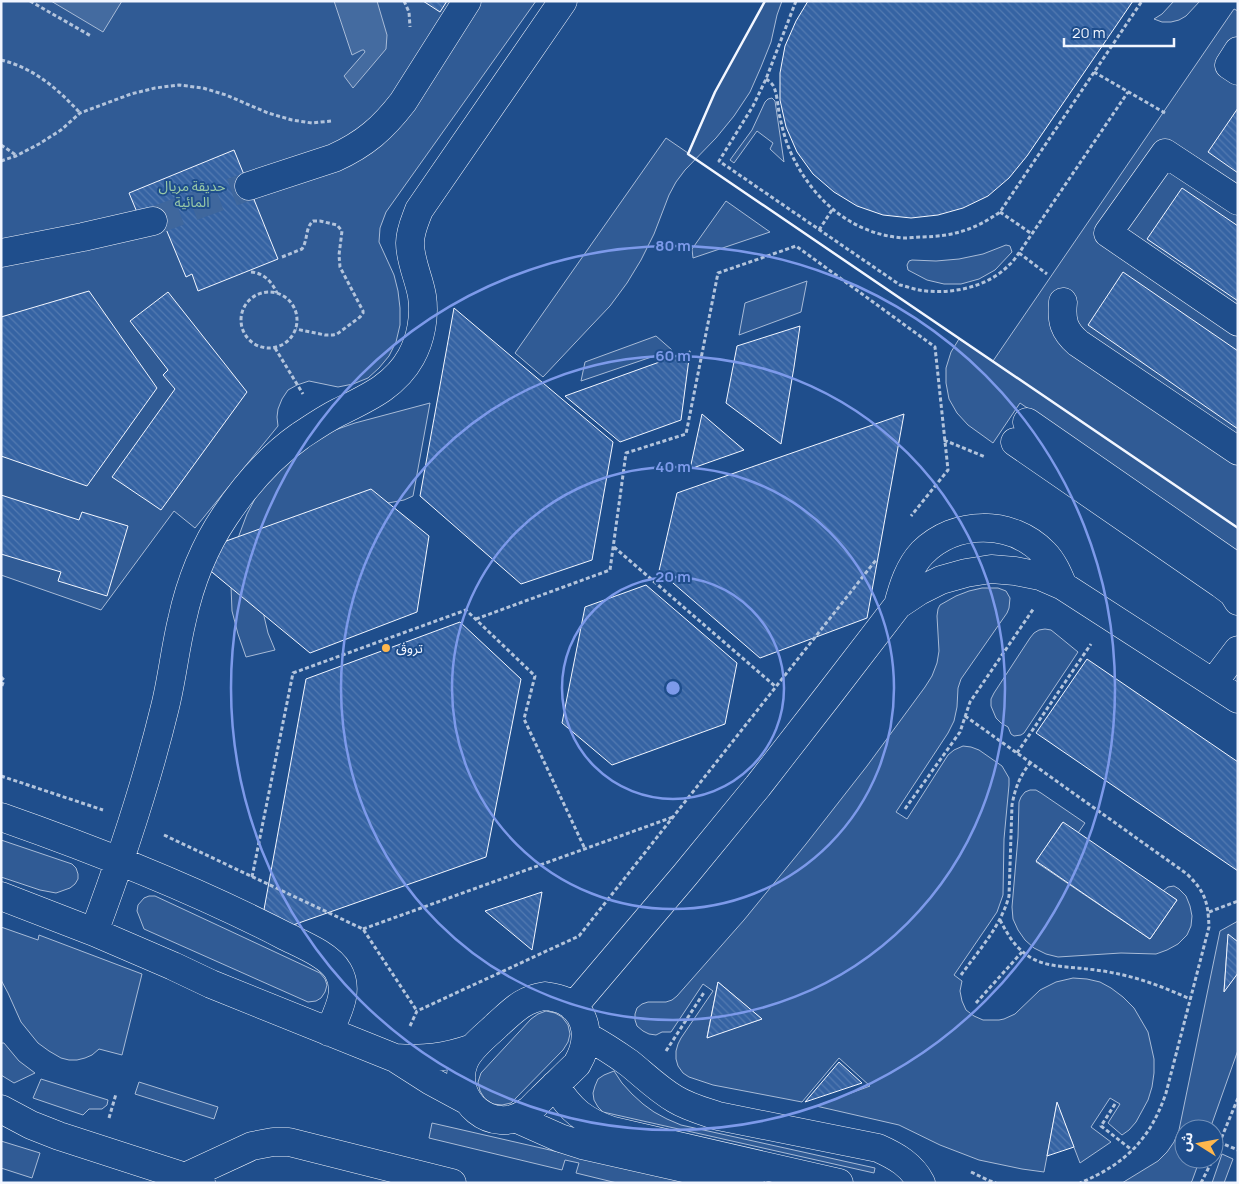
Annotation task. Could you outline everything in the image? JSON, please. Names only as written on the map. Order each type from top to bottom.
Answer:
[{"type":"street","points":[[249,186],[341,155],[364,142],[391,117],[403,102],[467,1]]},
{"type":"street","points":[[94,932],[121,861],[151,763],[166,705],[189,593],[198,567],[210,542],[224,518],[245,489],[276,456],[297,438],[320,423],[382,389],[398,375],[411,358],[419,338],[423,317],[422,296],[411,259],[410,242],[419,210],[563,1]]},
{"type":"street","points":[[1238,51],[1228,65],[1238,71]]},
{"type":"street","points":[[1238,201],[1165,153],[1108,233],[1238,322]]},
{"type":"street","points":[[1,253],[153,221]]},
{"type":"street","points":[[1058,290],[1065,327],[1070,336],[1238,451]]},
{"type":"street","points":[[1238,568],[1021,432],[1221,584],[1238,600]]},
{"type":"street","points":[[898,605],[902,587],[910,569],[922,553],[937,541],[954,532],[973,528],[992,528],[1011,532],[1028,540],[1043,552],[1055,568],[1063,586]]},
{"type":"street","points":[[573,1007],[686,876],[898,605],[919,591],[941,580],[966,572],[991,570],[1015,571],[1040,576],[1063,586],[1238,699]]},
{"type":"street","points":[[1212,683],[1238,650]]},
{"type":"street","points":[[1,817],[121,861],[222,906],[321,955],[338,970],[342,982],[343,994],[329,1032]]},
{"type":"street","points":[[1,896],[94,932],[211,984],[395,1058],[431,1081],[468,1101]]},
{"type":"street","points":[[545,996],[565,1001],[580,1015],[585,1025],[586,1036],[582,1055],[576,1064],[526,1112],[515,1118],[502,1120],[489,1118],[468,1101],[462,1090],[460,1077],[464,1061],[473,1048],[526,1001],[545,996]]},
{"type":"street","points":[[586,1036],[628,1063],[674,1099],[695,1109],[718,1116],[878,1148],[894,1155],[907,1165],[921,1183]]},
{"type":"street","points":[[395,1058],[415,1060],[435,1058],[473,1048]]},
{"type":"street","points":[[555,1085],[563,1098],[585,1119],[613,1131],[839,1183]]},
{"type":"street","points":[[1,1109],[31,1126],[58,1136],[194,1180],[252,1146],[273,1142],[289,1142],[452,1183]]},
{"type":"street","points":[[515,1118],[560,1138],[582,1145],[750,1183]]},
{"type":"path","points":[[30,1],[91,36]]},
{"type":"path","points":[[404,1],[409,12],[410,33]]},
{"type":"path","points":[[796,1],[766,79],[753,106],[719,161],[900,284],[918,290],[936,292],[958,290],[979,284],[997,275],[1008,266],[1019,253],[1128,92]]},
{"type":"path","points":[[766,79],[774,87],[783,132],[799,170],[814,191],[832,210],[853,223],[878,233],[903,238],[948,235],[968,230],[1000,212],[1142,1]]},
{"type":"path","points":[[1,60],[29,70],[48,82],[80,113]]},
{"type":"path","points":[[1094,72],[1165,113]]},
{"type":"path","points":[[1,161],[16,156],[39,144],[61,130],[80,113],[131,94],[179,85],[203,88],[226,95],[268,114],[292,120],[312,123],[336,120]]},
{"type":"path","points":[[1,145],[16,156]]},
{"type":"path","points":[[819,230],[832,210]]},
{"type":"path","points":[[1000,212],[1032,234]]},
{"type":"path","points":[[282,257],[302,249],[306,242],[308,226],[313,221],[337,225],[342,231],[339,255],[340,268],[363,312],[360,317],[337,334],[325,335],[296,329]]},
{"type":"path","points":[[476,619],[610,570],[626,453],[686,434],[718,273],[796,246],[935,347],[948,470],[907,522]]},
{"type":"path","points":[[1019,253],[1058,290]]},
{"type":"path","points":[[252,272],[263,275],[269,280],[277,293]]},
{"type":"path","points":[[277,293],[284,296],[294,307],[297,314],[296,329],[288,342],[275,348],[268,349],[254,345],[244,334],[241,320],[242,312],[245,305],[256,295],[277,293]]},
{"type":"path","points":[[275,348],[320,423]]},
{"type":"path","points":[[944,440],[991,459]]},
{"type":"path","points":[[613,547],[776,687]]},
{"type":"path","points":[[395,1058],[417,1011],[579,936],[878,558]]},
{"type":"path","points":[[905,809],[960,732],[970,702],[1038,601]]},
{"type":"path","points":[[252,877],[293,673],[466,610],[535,676],[524,719],[585,849]]},
{"type":"path","points":[[1017,753],[1095,637]]},
{"type":"path","points":[[1,677],[4,680],[1,688]]},
{"type":"path","points":[[965,716],[1187,874],[1197,884],[1205,897],[1209,927],[1161,1109],[1144,1138],[1116,1165],[1080,1183]]},
{"type":"path","points":[[961,975],[1004,912],[1009,896],[1012,805],[1017,782],[1030,763]]},
{"type":"path","points":[[363,930],[673,817]]},
{"type":"path","points":[[1208,912],[1238,901]]},
{"type":"path","points":[[1000,920],[1022,952],[1033,960],[1047,965],[1114,973],[1140,980],[1190,999]]},
{"type":"path","points":[[976,1003],[1022,952]]},
{"type":"path","points":[[662,1057],[706,991]]},
{"type":"path","points":[[1224,1130],[1238,1098]]},
{"type":"path","points":[[1115,1104],[1101,1126],[1132,1150]]},
{"type":"path","points":[[1224,1144],[1238,1150]]},
{"type":"path","points":[[1201,1183],[1208,1169]]},
{"type":"path","points":[[971,1172],[996,1183]]},
{"type":"shaded area","name":"حديقة مريال المائية","points":[[1,1],[536,1],[386,212],[380,228],[379,242],[394,275],[400,308],[400,325],[396,342],[389,356],[368,378],[353,384],[338,387],[309,381],[288,390],[278,409],[278,426],[195,528],[174,511],[101,610],[1,575]]},
{"type":"shaded area","points":[[51,1],[122,1],[103,32]]},
{"type":"shaded area","points":[[334,1],[377,1],[387,35],[386,49],[353,88],[344,76],[365,52],[362,50],[352,55]]},
{"type":"shaded area","points":[[765,1],[782,1],[771,42],[750,92],[716,138],[676,182],[654,234],[627,283],[610,306],[543,377],[515,353],[666,138],[688,153],[715,92]]},
{"type":"shaded area","points":[[1174,1],[1200,1],[1186,16],[1179,20],[1162,22],[1154,19],[1162,14]]},
{"type":"shaded area","points":[[1234,9],[1238,11],[1238,552],[1020,403],[993,443],[968,425],[957,413],[949,399],[946,383],[946,368],[951,352],[959,339],[993,361]]},
{"type":"shaded area","points":[[772,98],[775,101],[784,162],[770,149],[773,143],[757,131],[734,163],[730,160],[752,130],[765,102]]},
{"type":"shaded area","points":[[726,201],[770,232],[693,258],[692,249]]},
{"type":"shaded area","points":[[1006,245],[1010,246],[1012,252],[995,270],[979,279],[961,284],[944,284],[927,280],[908,270],[907,265],[912,260],[936,261],[959,259],[983,254]]},
{"type":"shaded area","points":[[807,281],[801,312],[739,335],[745,303]]},
{"type":"shaded area","points":[[656,336],[672,350],[581,381],[585,362]]},
{"type":"shaded area","points":[[430,403],[413,496],[404,500],[383,504],[264,598],[264,616],[275,650],[246,657],[232,611],[231,586],[238,538],[247,514],[258,493],[290,457],[332,431]]},
{"type":"shaded area","points":[[982,588],[998,588],[1006,591],[1010,598],[1009,608],[961,679],[954,721],[896,812],[907,819],[948,755],[963,746],[979,750],[1002,766],[1009,778],[1004,839],[1003,895],[997,912],[954,975],[962,981],[960,991],[962,1001],[966,1010],[974,1016],[983,1020],[999,1020],[1015,1014],[1040,990],[1056,982],[1073,978],[1100,982],[1123,997],[1134,1008],[1148,1032],[1154,1059],[1152,1087],[1148,1100],[1136,1122],[1122,1135],[1108,1123],[1120,1104],[1110,1098],[1091,1127],[1111,1142],[1080,1163],[1057,1103],[1044,1172],[979,1160],[940,1145],[899,1125],[816,1106],[870,1086],[839,1058],[802,1102],[713,1085],[689,1077],[678,1066],[676,1051],[681,1038],[713,991],[703,984],[671,1032],[662,1032],[656,1035],[649,1034],[637,1026],[635,1020],[637,1008],[642,1004],[666,1002],[677,996],[744,920],[867,766],[932,676],[939,651],[937,616],[940,605],[969,591]],"holes":[[[718,982],[762,1019],[707,1037]]]},
{"type":"shaded area","points":[[1039,630],[1051,630],[1078,652],[1024,733],[1014,736],[1008,727],[996,718],[991,706],[991,699],[1030,638]]},
{"type":"shaded area","points":[[1036,790],[1041,793],[1085,823],[1078,833],[1062,823],[1036,862],[1150,939],[1177,900],[1163,891],[1168,887],[1174,886],[1186,896],[1190,906],[1191,926],[1187,935],[1178,944],[1156,954],[1121,953],[1058,957],[1034,948],[1025,940],[1013,919],[1012,907],[1019,802],[1025,792]]},
{"type":"shaded area","points":[[1,840],[72,864],[76,868],[78,879],[70,888],[56,893],[40,890],[1,877]]},
{"type":"shaded area","points":[[155,896],[320,973],[327,985],[325,992],[316,1001],[308,1002],[144,929],[137,911],[138,905],[144,898]]},
{"type":"shaded area","points":[[1238,921],[1238,942],[1228,935],[1224,991],[1238,973],[1238,1050],[1214,1119],[1181,1119],[1220,931]]},
{"type":"shaded area","points":[[1,927],[38,940],[39,935],[142,974],[122,1055],[99,1049],[85,1058],[69,1060],[61,1058],[38,1043],[21,1022],[1,980]]},
{"type":"shaded area","points":[[546,1011],[562,1017],[568,1025],[570,1034],[563,1050],[511,1103],[493,1104],[485,1099],[480,1091],[478,1082],[481,1073],[531,1019]]},
{"type":"shaded area","points":[[1,1043],[4,1043],[19,1061],[35,1073],[14,1083],[1,1075]]},
{"type":"shaded area","points":[[614,1071],[622,1083],[643,1104],[654,1112],[681,1125],[875,1168],[874,1173],[603,1112],[594,1100],[593,1093],[598,1079]]},
{"type":"shaded area","points":[[41,1079],[108,1100],[107,1105],[102,1109],[89,1109],[83,1115],[33,1098]]},
{"type":"shaded area","points":[[139,1082],[218,1107],[214,1119],[135,1094]]},
{"type":"shaded area","points":[[432,1123],[694,1183],[617,1183],[576,1173],[579,1163],[565,1160],[562,1170],[429,1138]]},
{"type":"shaded area","points":[[1,1141],[40,1153],[32,1178],[1,1168]]},
{"type":"shaded area","points":[[1174,1142],[1174,1169],[1196,1169],[1190,1183],[1122,1183],[1158,1161]]},
{"type":"shaded area","points":[[1224,1155],[1233,1159],[1224,1183],[1212,1183],[1217,1169],[1224,1169]]},
{"type":"building","points":[[423,1],[447,1],[440,12]]},
{"type":"building","points":[[808,1],[1133,1],[1027,156],[1009,178],[988,196],[963,208],[938,215],[911,218],[883,215],[857,206],[834,192],[813,174],[797,152],[786,127],[780,100],[780,73],[785,46],[796,21]]},
{"type":"building","points":[[1238,108],[1238,173],[1208,152]]},
{"type":"building","points":[[234,150],[278,259],[198,291],[192,274],[186,277],[166,229],[157,232],[139,217],[129,193]]},
{"type":"building","points":[[1182,188],[1238,226],[1238,301],[1147,239]]},
{"type":"building","points":[[1123,272],[1238,351],[1238,429],[1088,325]]},
{"type":"building","points":[[89,291],[157,388],[87,486],[1,456],[1,317]]},
{"type":"building","points":[[168,292],[247,392],[161,510],[112,477],[175,389],[163,375],[168,370],[130,321]]},
{"type":"building","points":[[454,308],[613,442],[592,560],[521,584],[420,496]]},
{"type":"building","points":[[800,326],[781,444],[726,403],[737,346]]},
{"type":"building","points":[[690,351],[681,420],[620,442],[565,396]]},
{"type":"building","points":[[702,414],[744,450],[690,469]]},
{"type":"building","points":[[904,414],[867,618],[760,658],[659,571],[677,493]]},
{"type":"building","points":[[371,489],[429,536],[417,612],[310,653],[190,554]]},
{"type":"building","points":[[1,495],[79,520],[82,512],[128,526],[107,596],[58,581],[61,572],[1,554]]},
{"type":"building","points":[[646,585],[737,663],[725,724],[612,765],[562,723],[585,607]]},
{"type":"building","points":[[460,622],[521,679],[486,857],[259,937],[306,679]]},
{"type":"building","points":[[1087,659],[1238,762],[1238,871],[1036,733]]},
{"type":"building","points":[[1063,822],[1177,900],[1150,939],[1036,861]]},
{"type":"building","points":[[542,892],[532,950],[485,911]]},
{"type":"building","points":[[1228,934],[1238,942],[1238,973],[1224,992]]},
{"type":"building","points":[[718,982],[762,1019],[707,1038]]},
{"type":"building","points":[[839,1062],[862,1083],[805,1102]]},
{"type":"building","points":[[1057,1102],[1074,1147],[1047,1156]]},
{"type":"tunnel","points":[[153,221],[249,186]]},
{"type":"wall","points":[[765,1],[715,92],[688,154],[1238,528]]},
{"type":"place","name":"تروڨ","points":[[386,648]]}]
